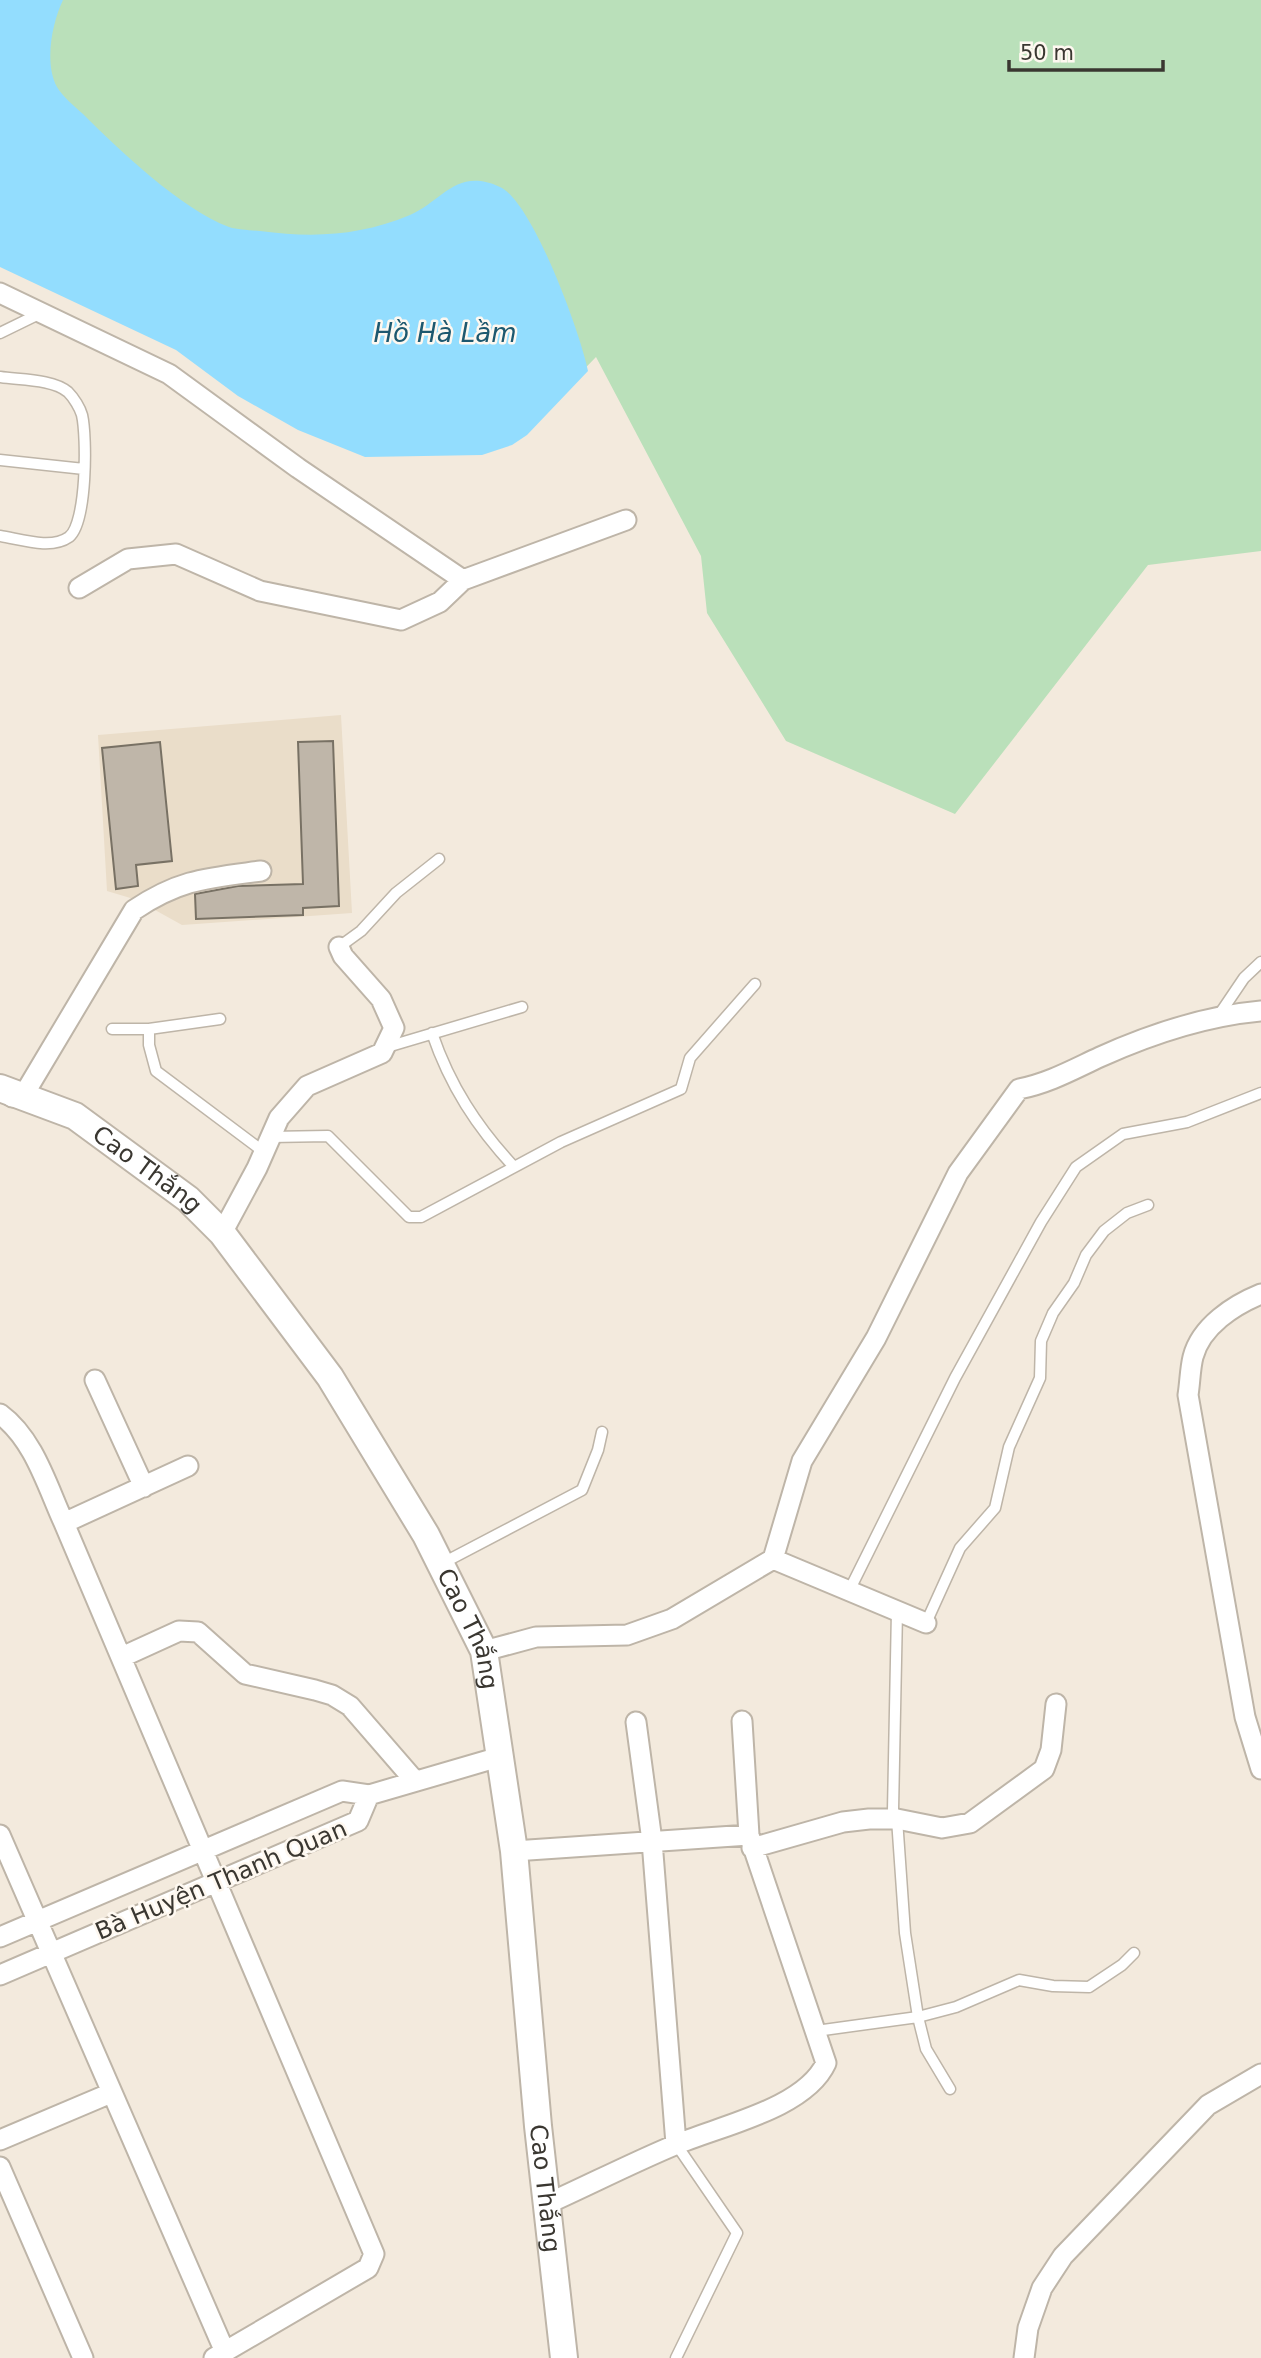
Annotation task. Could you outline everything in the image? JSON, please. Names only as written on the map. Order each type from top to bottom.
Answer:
[{"type":"main road","name":"Cao Thắng","points":[[8,1094],[75,1116],[188,1199],[222,1233],[330,1377],[440,1565],[484,1651],[514,1851],[538,2126],[549,2203],[564,2358]]},
{"type":"street","points":[[0,292],[169,374],[299,468],[463,580]]},
{"type":"street","points":[[79,588],[128,559],[176,554],[260,591],[401,620],[439,602],[463,580],[625,520]]},
{"type":"street","points":[[8,1094],[134,910],[162,891],[198,879],[261,871]]},
{"type":"street","points":[[222,1233],[279,1118],[307,1086],[382,1053],[387,1047],[394,1028],[381,999],[343,956],[339,947]]},
{"type":"street","points":[[484,1651],[536,1637],[627,1635],[672,1619],[773,1559],[802,1461],[876,1338],[958,1173],[1019,1089],[1046,1084],[1100,1057],[1219,1015],[1261,1011]]},
{"type":"street","points":[[1261,1294],[1242,1302],[1215,1322],[1194,1354],[1188,1395],[1245,1717],[1261,1769]]},
{"type":"street","points":[[95,1380],[144,1487]]},
{"type":"street","points":[[0,1414],[18,1431],[29,1447],[64,1522],[374,2254],[368,2268],[219,2355],[111,2092],[0,1835]]},
{"type":"street","points":[[64,1522],[188,1466]]},
{"type":"street","points":[[773,1559],[926,1623]]},
{"type":"street","points":[[122,1657],[179,1631],[188,1629],[198,1632],[245,1674],[315,1690],[350,1706],[415,1782]]},
{"type":"street","points":[[514,1851],[652,1841],[750,1841],[843,1822],[897,1819],[942,1828],[956,1828],[970,1824],[1039,1776],[1049,1760],[1056,1704]]},
{"type":"street","points":[[549,2203],[676,2144],[777,2106],[819,2078],[826,2063],[750,1841],[742,1721]]},
{"type":"street","points":[[636,1722],[652,1841],[676,2144]]},
{"type":"street","points":[[369,1795],[499,1757]]},
{"type":"street","name":"Bà Huyện Thanh Quan","points":[[0,1937],[342,1791],[369,1795],[358,1821],[0,1975]]},
{"type":"street","points":[[1024,2358],[1028,2328],[1042,2288],[1063,2256],[1208,2105],[1261,2074]]},
{"type":"street","points":[[0,2140],[111,2092]]},
{"type":"street","points":[[0,2167],[83,2358]]},
{"type":"lane","points":[[0,333],[42,313]]},
{"type":"lane","points":[[0,377],[56,386],[68,392],[82,415],[84,470],[79,523],[71,535],[50,543],[0,536]]},
{"type":"lane","points":[[0,460],[84,470]]},
{"type":"lane","points":[[339,947],[361,931],[396,893],[439,859]]},
{"type":"lane","points":[[1219,1015],[1244,978],[1261,962]]},
{"type":"lane","points":[[149,1029],[149,1045],[156,1072],[267,1145],[328,1136],[409,1217],[421,1217],[561,1142],[681,1089],[690,1058],[755,984]]},
{"type":"lane","points":[[387,1047],[522,1007]]},
{"type":"lane","points":[[112,1029],[149,1029],[220,1019]]},
{"type":"lane","points":[[432,1033],[444,1068],[459,1097],[486,1136],[514,1167]]},
{"type":"lane","points":[[849,1591],[955,1378],[1041,1222],[1076,1167],[1123,1134],[1187,1122],[1261,1093]]},
{"type":"lane","points":[[926,1623],[960,1548],[995,1508],[1009,1447],[1040,1378],[1041,1341],[1053,1313],[1074,1283],[1086,1255],[1104,1231],[1128,1213],[1149,1205]]},
{"type":"lane","points":[[440,1565],[582,1490],[602,1432]]},
{"type":"lane","points":[[897,1611],[893,1810],[897,1819],[905,1933],[918,2017],[926,2049],[950,2089]]},
{"type":"lane","points":[[816,2031],[918,2017],[956,2007],[1019,1980],[1053,1986],[1089,1987],[1122,1965],[1134,1953]]},
{"type":"lane","points":[[676,2144],[737,2233],[676,2358]]},
{"type":"shaded area","points":[[341,715],[352,913],[182,925],[137,900],[107,891],[98,735]]},
{"type":"green space","points":[[0,0],[1261,0],[1261,551],[1148,565],[955,814],[786,741],[707,613],[701,556],[596,357],[524,431],[158,339]]},
{"type":"water","name":"Hồ Hà Lầm","points":[[0,0],[63,0],[53,31],[50,55],[53,77],[59,91],[114,144],[171,193],[229,227],[318,235],[354,231],[410,215],[461,183],[485,182],[500,187],[513,198],[527,217],[554,271],[576,329],[588,371],[527,435],[512,445],[482,455],[365,457],[298,430],[238,396],[176,350],[0,267]]},
{"type":"building","points":[[333,741],[339,906],[303,908],[303,915],[196,919],[195,894],[238,886],[303,884],[298,742]]},
{"type":"building","points":[[160,742],[172,861],[136,865],[138,886],[116,889],[102,748]]}]
